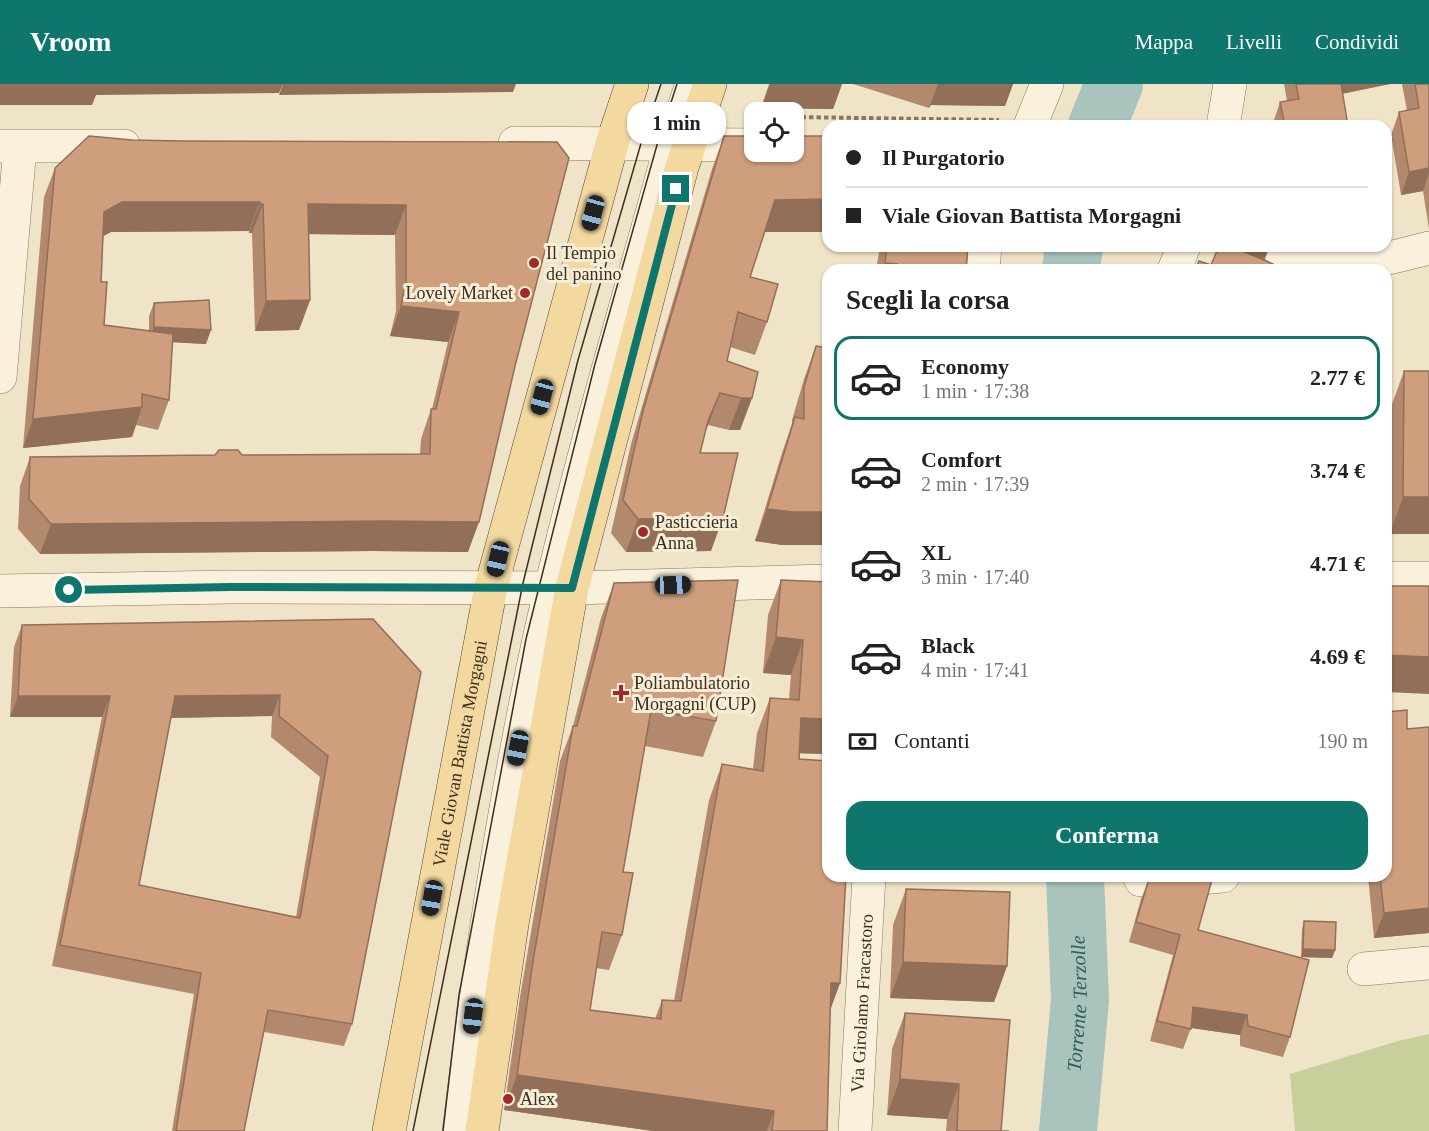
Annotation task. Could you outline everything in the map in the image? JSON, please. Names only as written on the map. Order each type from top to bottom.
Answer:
[{"type":"main road","name":"Viale Giovan Battista Morgagni","points":[[389,1131],[491,587],[612,144],[632,84]]},
{"type":"main road","points":[[482,1131],[562,588],[680,145],[710,84]]},
{"type":"street","points":[[680,145],[692,84]]},
{"type":"street","points":[[1032,120],[1047,84]]},
{"type":"street","points":[[1223,120],[1230,84]]},
{"type":"street","points":[[491,144],[744,145]]},
{"type":"street","points":[[0,377],[10,146],[149,146]]},
{"type":"street","points":[[1358,264],[1429,248]]},
{"type":"street","points":[[1284,252],[1294,258],[1324,264]]},
{"type":"street","points":[[1392,578],[1429,578]]},
{"type":"street","points":[[0,591],[230,587],[562,588],[822,581]]},
{"type":"street","points":[[459,1131],[476,993],[503,825],[562,588]]},
{"type":"street","name":"Via Girolamo Fracastoro","points":[[855,1131],[869,882]]},
{"type":"street","points":[[1365,969],[1429,963]]},
{"type":"path","points":[[804,117],[912,120]]},
{"type":"green space","points":[[1429,1034],[1429,1131],[1295,1131],[1290,1074],[1398,1041]]},
{"type":"building","points":[[1296,84],[1341,84],[1347,120],[1284,120],[1280,102],[1299,99]]},
{"type":"building","points":[[1415,84],[1429,84],[1429,168],[1409,172],[1399,112],[1419,108]]},
{"type":"building","points":[[89,136],[181,141],[557,142],[569,158],[515,366],[479,522],[51,524],[29,499],[30,457],[215,455],[219,450],[238,450],[242,455],[430,454],[431,409],[436,409],[459,312],[401,306],[406,282],[406,205],[308,204],[310,300],[266,301],[263,204],[260,202],[122,202],[104,212],[101,282],[107,282],[104,325],[173,334],[169,400],[142,394],[142,407],[33,419],[55,168]]},
{"type":"building","points":[[724,136],[744,136],[744,162],[804,162],[804,136],[822,136],[822,199],[775,200],[750,277],[778,284],[767,322],[738,312],[727,361],[758,372],[752,398],[720,393],[708,421],[700,453],[738,453],[723,518],[638,519],[623,500],[643,411]]},
{"type":"building","points":[[886,252],[968,252],[966,264],[885,263]]},
{"type":"building","points":[[1216,252],[1245,252],[1273,264],[1211,264]]},
{"type":"building","points":[[209,300],[211,330],[154,327],[154,303]]},
{"type":"building","points":[[816,346],[822,347],[822,512],[767,509],[795,417],[804,419],[804,387]]},
{"type":"building","points":[[1404,371],[1429,371],[1429,497],[1403,497]]},
{"type":"building","points":[[738,580],[716,721],[651,710],[623,872],[633,873],[622,935],[602,932],[590,1010],[661,1019],[662,1000],[681,1001],[722,764],[763,771],[770,698],[799,700],[803,640],[776,637],[781,580],[822,582],[822,719],[801,718],[799,759],[822,761],[822,882],[846,882],[840,983],[831,983],[827,1131],[772,1131],[774,1111],[517,1075],[533,961],[573,726],[577,726],[614,583]]},
{"type":"building","points":[[1392,586],[1429,586],[1429,657],[1392,655]]},
{"type":"building","points":[[373,619],[421,672],[352,1024],[268,1010],[244,1131],[176,1131],[201,973],[60,945],[110,696],[18,696],[22,625]],"holes":[[[280,695],[279,716],[328,756],[300,918],[139,885],[175,696]]]},
{"type":"building","points":[[1407,710],[1407,729],[1429,727],[1429,908],[1384,913],[1381,882],[1392,882],[1392,711]]},
{"type":"building","points":[[1148,882],[1211,882],[1198,930],[1309,960],[1290,1037],[1248,1026],[1247,1015],[1193,1007],[1191,1029],[1157,1021],[1180,935],[1136,922]]},
{"type":"building","points":[[906,889],[1010,892],[1007,966],[903,962]]},
{"type":"building","points":[[1304,921],[1336,922],[1335,950],[1303,949]]},
{"type":"building","points":[[905,1013],[1010,1020],[1001,1131],[957,1131],[959,1084],[900,1079]]},
{"type":"waterway","name":"Torrente Terzolle","points":[[1099,120],[1114,84]]},
{"type":"waterway","name":"Torrente Terzolle","points":[[1072,264],[1073,252]]},
{"type":"waterway","name":"Torrente Terzolle","points":[[1068,1131],[1080,1000],[1075,882]]},
{"type":"tram line","points":[[413,1131],[523,583],[578,360],[642,140],[661,84]]},
{"type":"tram line","points":[[443,1131],[459,995],[526,639],[595,364],[657,145],[677,84]]},
{"type":"place","name":"Il Tempio del panino","points":[[534,263]]},
{"type":"place","name":"Lovely Market","points":[[525,293]]},
{"type":"place","name":"Pasticcieria Anna","points":[[643,532]]},
{"type":"place","name":"Poliambulatorio Morgagni (CUP)","points":[[621,693]]},
{"type":"place","name":"Alex","points":[[508,1099]]},
{"type":"route","points":[[69,590],[230,587],[572,588],[676,189]]}]
